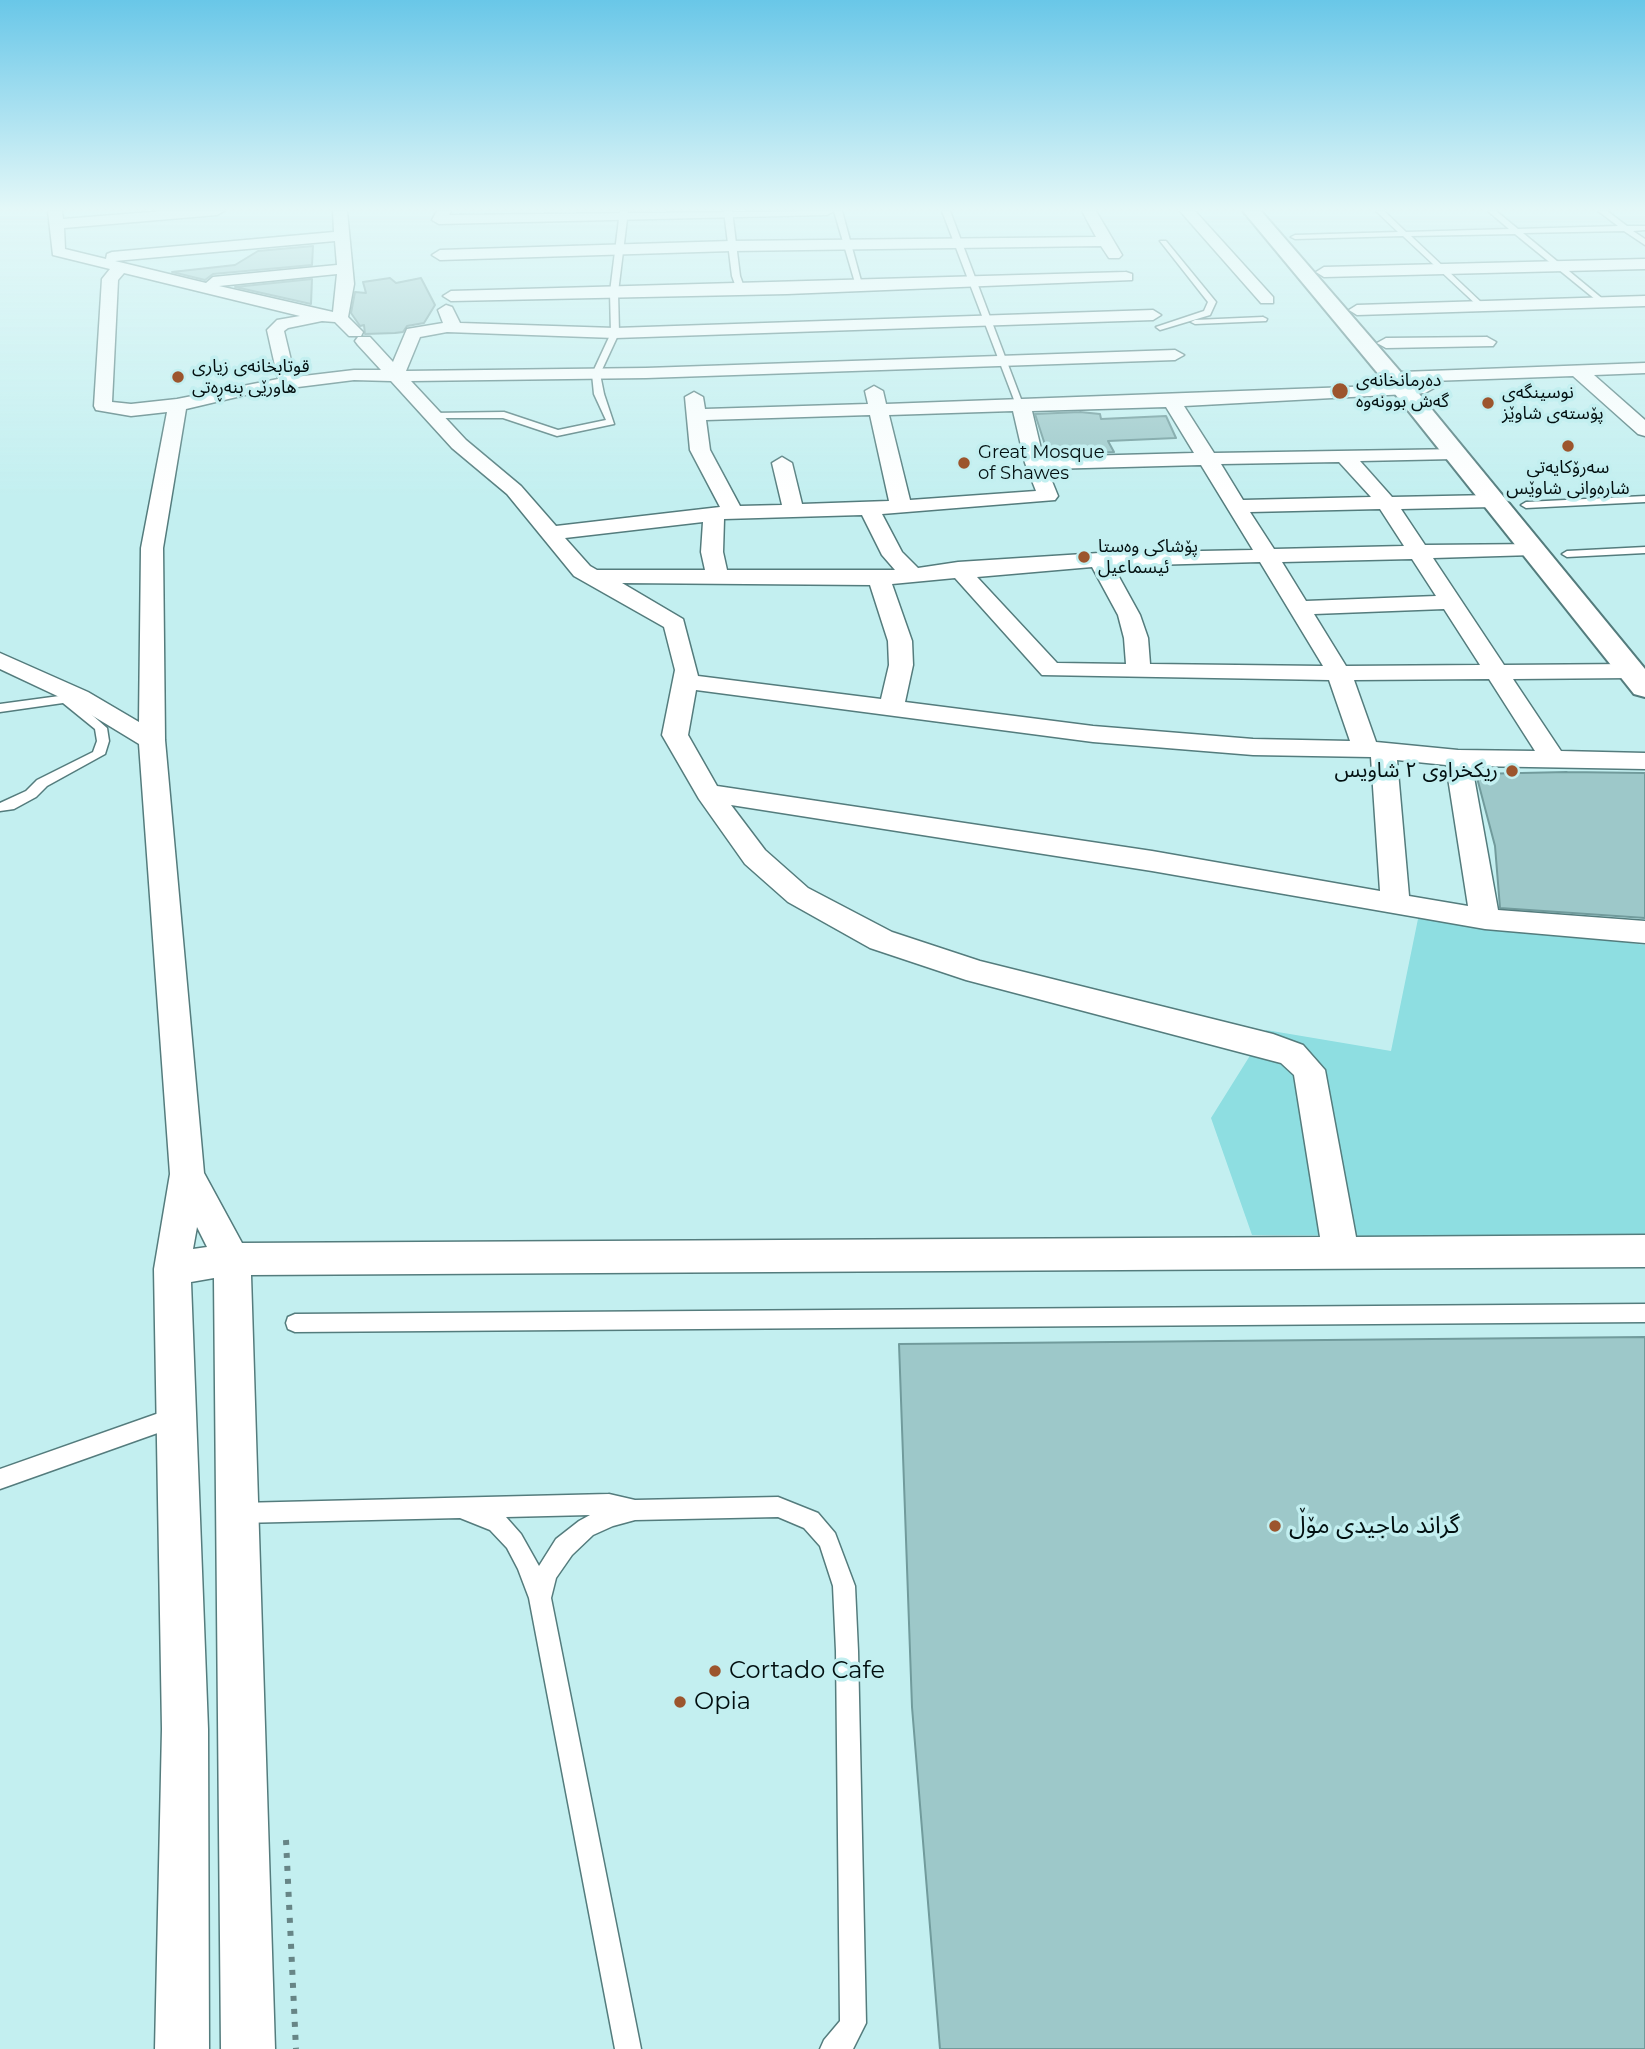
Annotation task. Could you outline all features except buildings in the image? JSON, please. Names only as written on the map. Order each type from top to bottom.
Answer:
[{"type":"street","points":[[108,307],[103,406],[131,410],[177,405],[288,383],[354,375],[695,372],[795,328],[828,307]]},
{"type":"street","points":[[285,307],[340,318],[431,416],[514,491],[582,571],[634,598],[675,624],[687,670],[675,735],[708,793],[755,857],[798,895],[881,940],[977,972],[1273,1045],[1292,1054],[1309,1070],[1341,1251]]},
{"type":"street","points":[[340,318],[342,307]]},
{"type":"street","points":[[446,307],[453,326],[451,328]]},
{"type":"street","points":[[765,307],[795,328],[866,366],[1005,361],[1179,360],[1146,307]]},
{"type":"street","points":[[1339,307],[1526,505],[1542,536],[1638,679]]},
{"type":"street","points":[[1354,307],[1386,343],[1454,453],[1493,501],[1567,554],[1584,574]]},
{"type":"street","points":[[1357,310],[1472,307]]},
{"type":"street","points":[[1454,308],[1516,373]]},
{"type":"street","points":[[288,383],[275,330],[283,324],[322,316]]},
{"type":"street","points":[[364,341],[451,328],[615,333],[988,322],[1156,321]]},
{"type":"street","points":[[394,376],[408,351],[401,335]]},
{"type":"street","points":[[1386,343],[1487,342]]},
{"type":"street","points":[[866,366],[880,410],[901,507]]},
{"type":"street","points":[[694,415],[1172,401],[1201,393],[1409,383],[1516,373],[1645,368]]},
{"type":"street","points":[[1577,370],[1645,430]]},
{"type":"street","points":[[695,372],[694,415],[700,450],[724,513],[712,552],[718,577]]},
{"type":"street","points":[[1172,401],[1339,673],[1375,750],[1395,903]]},
{"type":"street","points":[[177,405],[152,548],[152,740],[187,1174],[172,1269],[185,1729],[182,2049]]},
{"type":"street","points":[[552,533],[724,513],[869,509],[1048,496],[1035,463],[1021,405]]},
{"type":"street","points":[[1035,463],[1454,453]]},
{"type":"street","points":[[1345,456],[1386,502],[1420,552],[1448,602],[1499,672],[1553,759]]},
{"type":"street","points":[[782,463],[793,510]]},
{"type":"street","points":[[1237,506],[1493,501]]},
{"type":"street","points":[[869,509],[893,555],[911,574]]},
{"type":"street","points":[[591,576],[879,578],[958,569],[1099,560],[1420,552],[1542,536]]},
{"type":"street","points":[[1099,560],[1129,615],[1136,638],[1138,670]]},
{"type":"street","points":[[958,569],[1050,670],[1499,672],[1638,679]]},
{"type":"street","points":[[879,578],[900,642],[901,665],[891,708]]},
{"type":"street","points":[[1298,608],[1448,602]]},
{"type":"street","points":[[0,660],[152,740]]},
{"type":"street","points":[[684,681],[1093,734],[1253,747],[1375,750],[1458,758],[1645,761]]},
{"type":"street","points":[[1458,758],[1485,919]]},
{"type":"street","points":[[708,793],[867,816],[1485,919],[1645,932]]},
{"type":"street","points":[[187,1174],[232,1259],[248,2049]]},
{"type":"street","points":[[172,1269],[232,1259],[1645,1251]]},
{"type":"lane","points":[[431,416],[504,415],[557,433],[611,422],[598,394],[596,374],[615,333],[614,307]]},
{"type":"lane","points":[[982,307],[1021,405]]},
{"type":"lane","points":[[1182,323],[1207,313],[1210,307]]},
{"type":"lane","points":[[1156,321],[1182,323],[1263,319]]},
{"type":"lane","points":[[1526,505],[1645,499]]},
{"type":"lane","points":[[1567,554],[1645,550]]},
{"type":"lane","points":[[0,708],[72,698],[101,728],[99,754],[42,783],[31,794],[9,806],[0,807]]},
{"type":"lane","points":[[295,1323],[1645,1313]]},
{"type":"lane","points":[[0,1479],[176,1417]]},
{"type":"lane","points":[[237,1513],[609,1504],[635,1510]]},
{"type":"lane","points":[[540,1598],[547,1573],[564,1547],[586,1528],[610,1516],[635,1510],[778,1507],[811,1520],[835,1553],[844,1587],[847,1651],[853,2023],[845,2038],[832,2049]]},
{"type":"lane","points":[[463,1509],[497,1523],[514,1541],[527,1563],[540,1598],[628,2049]]},
{"type":"shaded area","points":[[1419,914],[1645,945],[1645,1238],[1252,1235],[1211,1118],[1266,1030],[1391,1051]]},
{"type":"place","name":"قوتابخانەی زیاری هاورێی بنەڕەتی","points":[[178,377]]},
{"type":"place","name":"دەرمانخانەی گەش بوونەوە","points":[[1340,391]]},
{"type":"place","name":"نوسینگەی پۆستەی شاوێز","points":[[1488,403]]},
{"type":"place","name":"سەرۆکایەتی شارەوانی شاوێس","points":[[1568,446]]},
{"type":"place","name":"Great Mosque of Shawes","points":[[964,463]]},
{"type":"place","name":"پۆشاکی وەستا ئیسماعیل","points":[[1084,557]]},
{"type":"place","name":"ريكخراوى ۲ شاويس","points":[[1512,771]]},
{"type":"place","name":"گراند ماجیدی مۆڵ","points":[[1275,1526]]},
{"type":"place","name":"Cortado Cafe","points":[[715,1671]]},
{"type":"place","name":"Opia","points":[[680,1702]]}]
